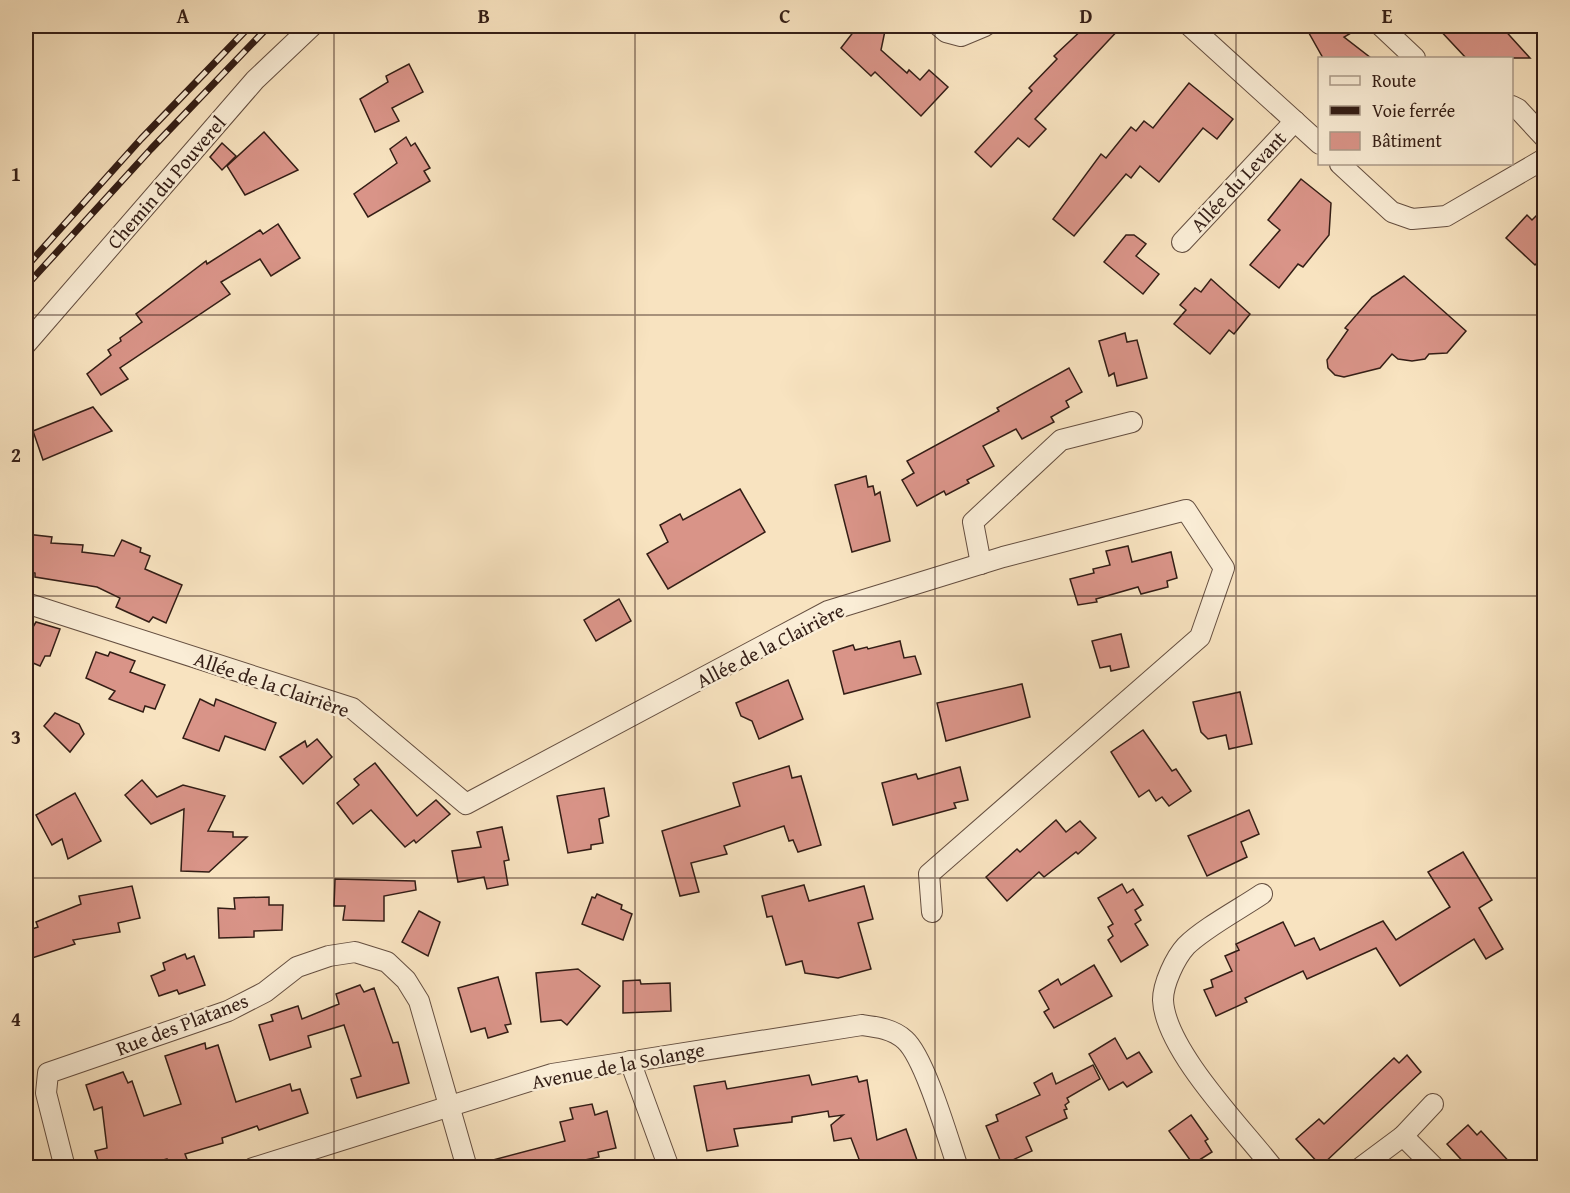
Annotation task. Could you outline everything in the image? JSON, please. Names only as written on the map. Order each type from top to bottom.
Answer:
[{"type":"street","name":"Chemin du Pouverel","points":[[26,344],[255,80],[312,26]]},
{"type":"street","points":[[939,26],[946,32],[962,36],[985,26]]},
{"type":"street","points":[[1190,26],[1318,142]]},
{"type":"street","points":[[1381,26],[1414,57]]},
{"type":"street","points":[[1513,107],[1545,137]]},
{"type":"street","name":"Allée du Levant","points":[[1182,242],[1294,121]]},
{"type":"street","points":[[1341,165],[1392,212],[1412,219],[1446,216],[1545,159]]},
{"type":"street","points":[[981,564],[973,522],[1061,440],[1132,422]]},
{"type":"street","name":"Allée de la Clairière","points":[[26,603],[352,708],[466,804],[828,611],[981,564],[1186,510],[1224,568],[1200,637],[929,874],[932,912]]},
{"type":"street","points":[[1262,894],[1186,946],[1173,965],[1163,999],[1172,1034],[1195,1071],[1273,1167]]},
{"type":"street","name":"Rue des Platanes","points":[[65,1167],[46,1093],[48,1073],[228,1011],[265,992],[297,967],[329,956],[355,952],[387,962],[406,980],[419,1001],[449,1106]]},
{"type":"street","name":"Avenue de la Solange","points":[[253,1167],[552,1074],[862,1025],[886,1029],[906,1040],[920,1065],[958,1167]]},
{"type":"street","points":[[630,1060],[669,1167]]},
{"type":"street","points":[[1360,1167],[1403,1136],[1433,1104]]},
{"type":"street","points":[[449,1106],[467,1167]]},
{"type":"street","points":[[1403,1136],[1435,1167]]},
{"type":"building","points":[[858,26],[886,26],[881,50],[907,73],[909,70],[920,80],[929,70],[948,87],[921,116],[875,72],[871,76],[841,48]]},
{"type":"building","points":[[1086,26],[1122,26],[1035,119],[1046,129],[1029,147],[1018,138],[991,167],[975,152],[1032,91],[1029,88],[1057,59],[1054,56]]},
{"type":"building","points":[[1305,26],[1363,26],[1344,37],[1370,57],[1322,57]]},
{"type":"building","points":[[1436,26],[1501,26],[1530,58],[1513,57],[1465,57]]},
{"type":"building","points":[[409,64],[423,92],[392,108],[399,121],[375,132],[360,99],[388,82],[386,76]]},
{"type":"building","points":[[1189,83],[1233,119],[1217,139],[1203,128],[1159,182],[1140,166],[1131,178],[1126,174],[1074,236],[1053,219],[1101,154],[1106,158],[1131,127],[1136,131],[1144,121],[1153,128]]},
{"type":"building","points":[[264,132],[298,170],[245,195],[227,166]]},
{"type":"building","points":[[406,137],[411,146],[415,143],[430,168],[424,171],[430,181],[368,217],[354,194],[397,163],[390,149]]},
{"type":"building","points":[[222,143],[236,156],[222,170],[210,157]]},
{"type":"building","points":[[1301,179],[1331,203],[1329,235],[1303,267],[1298,264],[1279,288],[1250,265],[1280,230],[1268,220]]},
{"type":"building","points":[[1545,207],[1545,255],[1535,265],[1506,238],[1527,215],[1532,220]]},
{"type":"building","points":[[278,224],[300,258],[271,276],[260,259],[221,282],[230,294],[120,368],[128,379],[101,395],[87,374],[111,355],[108,350],[121,341],[120,338],[142,322],[136,314],[206,261],[207,264],[260,230],[263,234]]},
{"type":"building","points":[[1126,235],[1134,235],[1146,244],[1136,256],[1159,274],[1143,294],[1104,262]]},
{"type":"building","points":[[1404,276],[1466,331],[1447,353],[1429,354],[1425,359],[1412,361],[1398,359],[1392,354],[1380,368],[1344,377],[1335,375],[1328,368],[1327,360],[1348,330],[1345,328],[1372,297]]},
{"type":"building","points":[[1211,279],[1250,314],[1234,334],[1229,330],[1210,354],[1174,324],[1186,310],[1180,305],[1195,288],[1201,292]]},
{"type":"building","points":[[1125,333],[1127,342],[1137,340],[1147,378],[1117,386],[1114,373],[1109,376],[1099,341]]},
{"type":"building","points":[[1069,368],[1082,392],[1066,401],[1069,407],[1051,417],[1054,422],[1022,439],[1016,429],[983,446],[994,466],[967,480],[969,483],[946,495],[944,491],[917,506],[902,480],[914,473],[907,461],[999,411],[997,408]]},
{"type":"building","points":[[93,407],[112,431],[43,460],[33,431]]},
{"type":"building","points":[[866,476],[868,487],[873,486],[875,495],[880,492],[890,541],[852,552],[835,485]]},
{"type":"building","points":[[740,489],[765,532],[668,589],[647,554],[668,542],[660,525],[680,514],[683,520]]},
{"type":"building","points":[[26,534],[52,537],[51,543],[83,545],[82,552],[114,556],[122,540],[141,548],[140,552],[150,556],[145,569],[182,585],[166,623],[153,617],[149,622],[116,607],[120,598],[97,587],[35,577],[35,573],[26,571]]},
{"type":"building","points":[[1128,546],[1132,562],[1171,552],[1177,578],[1167,581],[1168,587],[1141,594],[1138,587],[1096,599],[1097,602],[1078,605],[1070,579],[1094,573],[1093,569],[1110,565],[1106,551]]},
{"type":"building","points":[[619,599],[631,621],[596,641],[584,620]]},
{"type":"building","points":[[26,615],[33,627],[36,622],[60,629],[50,656],[45,656],[40,666],[26,660]]},
{"type":"building","points":[[1121,634],[1129,667],[1111,671],[1110,666],[1100,668],[1092,641]]},
{"type":"building","points":[[900,641],[904,658],[915,656],[921,674],[844,694],[833,651],[853,645],[855,650],[867,647],[868,649]]},
{"type":"building","points":[[96,652],[108,656],[110,652],[135,661],[130,672],[165,685],[155,709],[145,706],[143,712],[109,699],[115,691],[86,678]]},
{"type":"building","points":[[788,680],[803,719],[759,739],[752,721],[741,716],[736,703]]},
{"type":"building","points":[[1022,684],[1030,717],[946,741],[937,703]]},
{"type":"building","points":[[1240,692],[1252,744],[1229,749],[1226,735],[1208,739],[1201,732],[1193,702]]},
{"type":"building","points":[[200,699],[214,706],[216,699],[276,723],[265,750],[225,736],[219,751],[183,738]]},
{"type":"building","points":[[55,713],[79,724],[84,734],[70,752],[44,726]]},
{"type":"building","points":[[1143,730],[1172,771],[1176,769],[1191,791],[1169,806],[1162,797],[1156,801],[1149,790],[1139,797],[1111,752]]},
{"type":"building","points":[[317,739],[332,757],[303,784],[280,757],[305,741],[307,747]]},
{"type":"building","points":[[375,763],[417,816],[436,800],[450,814],[416,843],[414,840],[405,847],[371,810],[353,824],[337,803],[359,785],[354,779]]},
{"type":"building","points":[[789,766],[792,778],[801,776],[821,845],[798,852],[793,840],[789,841],[784,826],[724,846],[727,854],[691,863],[699,892],[680,896],[662,831],[740,806],[733,783]]},
{"type":"building","points":[[960,767],[968,800],[954,803],[956,808],[893,825],[882,783],[916,774],[918,779]]},
{"type":"building","points":[[142,780],[157,797],[183,785],[225,796],[208,831],[233,832],[233,837],[247,837],[209,872],[181,871],[184,809],[151,824],[125,795]]},
{"type":"building","points":[[604,788],[609,816],[599,819],[603,843],[591,845],[591,849],[568,853],[557,796]]},
{"type":"building","points":[[75,793],[101,841],[68,859],[62,839],[52,845],[36,815]]},
{"type":"building","points":[[1249,810],[1259,834],[1241,842],[1247,857],[1207,876],[1188,836]]},
{"type":"building","points":[[1056,820],[1066,832],[1080,821],[1096,838],[1078,854],[1076,852],[1044,877],[1039,872],[1007,901],[986,877],[1017,849],[1020,852]]},
{"type":"building","points":[[502,827],[509,860],[504,861],[508,885],[487,889],[484,877],[458,882],[452,851],[481,847],[477,832]]},
{"type":"building","points":[[1463,852],[1492,900],[1479,908],[1503,949],[1486,959],[1474,939],[1400,986],[1376,948],[1307,979],[1303,971],[1245,998],[1247,1002],[1216,1016],[1204,990],[1213,987],[1211,980],[1232,971],[1225,956],[1239,950],[1236,944],[1283,922],[1295,946],[1314,938],[1320,950],[1383,921],[1396,940],[1450,907],[1428,872]]},
{"type":"building","points":[[335,879],[415,881],[416,890],[384,896],[384,921],[343,920],[345,906],[334,906]]},
{"type":"building","points":[[1122,884],[1127,893],[1133,889],[1143,905],[1135,910],[1141,920],[1135,924],[1148,945],[1121,962],[1108,940],[1113,936],[1108,927],[1113,924],[1098,898]]},
{"type":"building","points":[[804,885],[809,901],[864,886],[873,919],[858,923],[871,969],[838,978],[805,973],[802,961],[786,965],[772,916],[767,917],[762,896]]},
{"type":"building","points":[[132,886],[140,918],[118,923],[120,932],[73,940],[75,944],[26,960],[26,931],[38,927],[36,922],[81,904],[79,896]]},
{"type":"building","points":[[597,894],[622,905],[621,909],[632,914],[623,940],[582,924],[592,897],[595,898]]},
{"type":"building","points":[[269,897],[269,905],[283,905],[282,930],[254,931],[254,937],[219,938],[218,908],[235,909],[234,898]]},
{"type":"building","points":[[419,911],[440,922],[428,956],[402,942]]},
{"type":"building","points":[[185,954],[187,959],[194,956],[205,985],[179,994],[177,990],[159,996],[151,976],[165,970],[163,963]]},
{"type":"building","points":[[1094,965],[1112,996],[1054,1028],[1044,1012],[1049,1009],[1039,991],[1058,979],[1061,985]]},
{"type":"building","points":[[578,969],[600,986],[567,1025],[561,1020],[541,1022],[536,973]]},
{"type":"building","points":[[498,977],[511,1024],[505,1025],[508,1032],[488,1038],[485,1028],[471,1032],[458,988]]},
{"type":"building","points":[[640,980],[641,984],[670,983],[671,1011],[623,1013],[623,981]]},
{"type":"building","points":[[360,985],[364,992],[374,988],[393,1043],[398,1042],[409,1083],[357,1098],[351,1079],[361,1076],[344,1025],[308,1036],[311,1047],[270,1060],[259,1025],[273,1021],[271,1015],[298,1006],[302,1019],[339,1004],[336,994]]},
{"type":"building","points":[[1115,1038],[1127,1059],[1139,1052],[1152,1072],[1127,1087],[1123,1082],[1109,1090],[1089,1054]]},
{"type":"building","points":[[205,1043],[206,1049],[218,1045],[236,1102],[290,1084],[292,1091],[300,1089],[308,1113],[259,1130],[257,1126],[222,1138],[223,1143],[185,1154],[190,1167],[169,1167],[167,1159],[138,1167],[100,1167],[95,1151],[107,1148],[102,1107],[94,1110],[86,1085],[123,1072],[128,1083],[132,1081],[144,1116],[181,1104],[165,1056]]},
{"type":"building","points":[[1407,1055],[1421,1072],[1321,1166],[1296,1139],[1319,1119],[1324,1124],[1394,1058],[1399,1063]]},
{"type":"building","points":[[1093,1065],[1100,1079],[1067,1098],[1069,1102],[1065,1105],[1067,1109],[1064,1110],[1067,1118],[1026,1137],[1032,1151],[1002,1165],[986,1126],[998,1121],[996,1115],[1040,1095],[1034,1083],[1052,1073],[1056,1084]]},
{"type":"building","points":[[809,1075],[812,1085],[857,1076],[859,1082],[867,1080],[877,1140],[906,1129],[918,1163],[905,1167],[862,1167],[851,1138],[834,1141],[831,1125],[843,1115],[829,1117],[828,1111],[792,1117],[792,1122],[734,1129],[738,1146],[707,1151],[694,1086],[725,1081],[727,1089]]},
{"type":"building","points":[[592,1104],[595,1115],[607,1111],[616,1148],[598,1152],[599,1157],[552,1167],[490,1167],[489,1161],[565,1141],[560,1122],[573,1119],[570,1108]]},
{"type":"building","points":[[1191,1115],[1208,1139],[1205,1141],[1212,1152],[1193,1164],[1169,1131]]},
{"type":"building","points":[[1468,1125],[1477,1135],[1481,1131],[1514,1167],[1468,1167],[1447,1144]]},
{"type":"railway","points":[[26,267],[141,139],[250,26]]},
{"type":"railway","points":[[26,286],[151,149],[269,26]]}]
